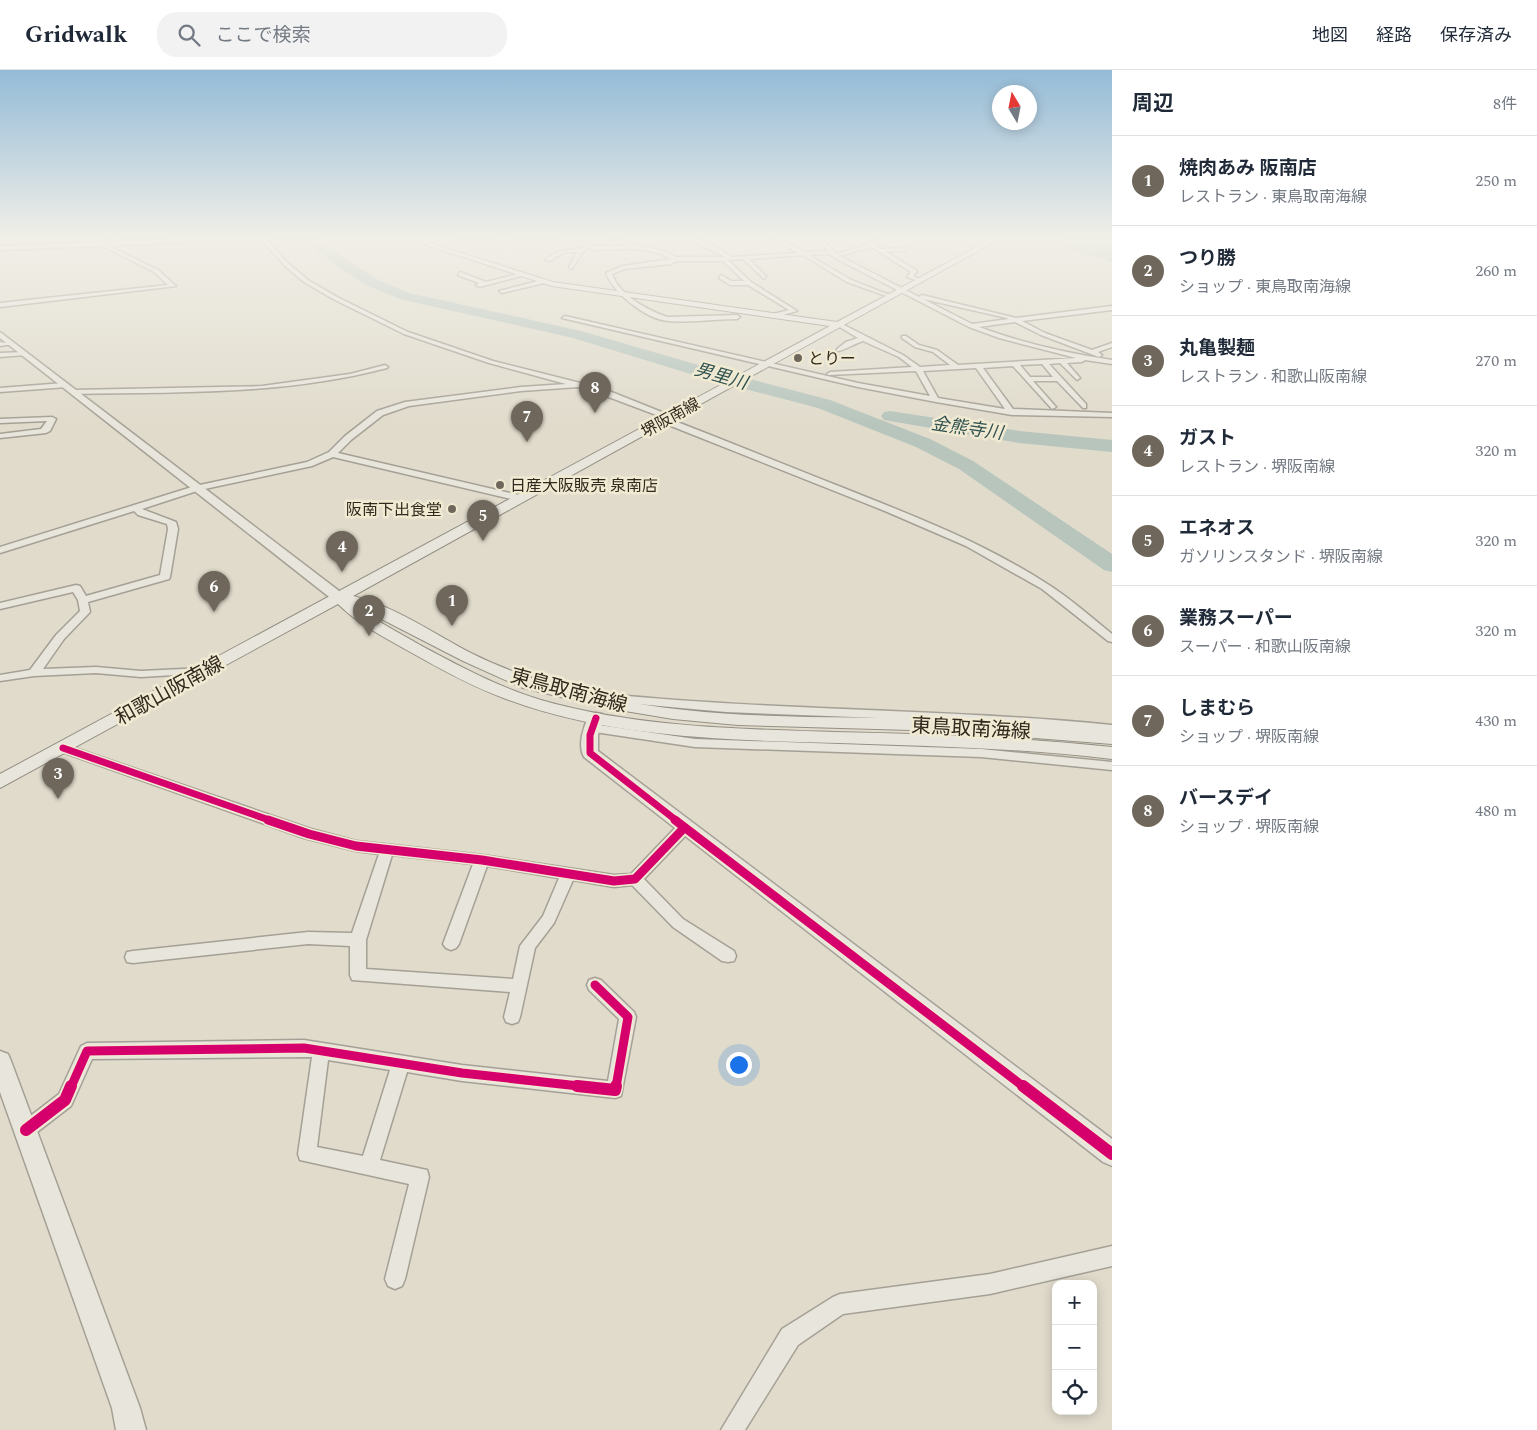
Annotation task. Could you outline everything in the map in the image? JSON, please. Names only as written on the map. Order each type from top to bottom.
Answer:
[{"type":"main road","points":[[662,299],[840,325]]},
{"type":"main road","name":"堺阪南線","points":[[338,597],[886,299]]},
{"type":"main road","name":"和歌山阪南線","points":[[0,782],[338,597]]},
{"type":"main road","name":"東鳥取南海線","points":[[338,597],[368,604],[469,658],[529,684],[608,703],[673,714],[738,720],[946,725],[1112,738]]},
{"type":"main road","name":"東鳥取南海線","points":[[338,597],[353,613],[450,669],[515,696],[594,723],[738,734],[954,741],[1112,753]]},
{"type":"street","points":[[0,305],[50,299]]},
{"type":"street","points":[[338,299],[406,333],[491,362],[580,385],[670,417],[904,515],[1015,568],[1075,607],[1110,639]]},
{"type":"street","points":[[631,299],[658,317],[667,319],[736,320],[731,309]]},
{"type":"street","points":[[775,315],[794,311],[776,299]]},
{"type":"street","points":[[919,299],[971,326],[1001,337],[1092,355],[1112,361]]},
{"type":"street","points":[[933,299],[976,308],[1016,320],[1092,355]]},
{"type":"street","points":[[971,326],[1112,308]]},
{"type":"street","points":[[565,318],[766,365],[936,400],[1012,412],[1112,415]]},
{"type":"street","points":[[840,325],[862,340],[905,359],[919,370],[936,400]]},
{"type":"street","points":[[0,334],[338,597]]},
{"type":"street","points":[[904,337],[918,346],[935,351],[957,368]]},
{"type":"street","points":[[839,350],[848,342],[862,340]]},
{"type":"street","points":[[0,344],[11,344]]},
{"type":"street","points":[[818,376],[1063,362],[1092,355],[1112,345]]},
{"type":"street","points":[[0,356],[24,354]]},
{"type":"street","points":[[1063,362],[1077,378]]},
{"type":"street","points":[[1044,363],[1083,406]]},
{"type":"street","points":[[1015,364],[1052,407]]},
{"type":"street","points":[[978,366],[1012,412]]},
{"type":"street","points":[[74,392],[255,389],[350,376],[385,367]]},
{"type":"street","points":[[1028,379],[1058,379]]},
{"type":"street","points":[[0,390],[64,385]]},
{"type":"street","points":[[0,550],[198,488],[309,464],[332,454],[348,438],[380,413],[408,404],[521,389],[580,385]]},
{"type":"street","points":[[0,421],[52,419],[47,429],[43,431],[0,436]]},
{"type":"street","points":[[332,454],[520,498]]},
{"type":"street","points":[[82,600],[165,577],[173,529],[171,522],[141,513],[135,507]]},
{"type":"street","points":[[0,606],[76,588],[85,612],[60,637],[34,673]]},
{"type":"street","points":[[0,678],[34,673],[96,670],[141,674],[204,671]]},
{"type":"street","points":[[572,694],[668,705],[994,718],[1112,730]]},
{"type":"street","points":[[1112,766],[981,753],[695,743],[594,723],[590,753],[684,828],[1112,1154]]},
{"type":"street","points":[[63,748],[309,834],[356,846],[482,860],[614,881],[635,879],[684,828]]},
{"type":"street","points":[[387,850],[358,940],[358,975],[519,986]]},
{"type":"street","points":[[451,944],[482,860]]},
{"type":"street","points":[[512,1018],[528,946],[549,919],[568,874]]},
{"type":"street","points":[[635,879],[678,923],[728,956]]},
{"type":"street","points":[[133,957],[308,938],[358,940]]},
{"type":"street","points":[[26,1130],[65,1100],[87,1051],[304,1048],[462,1073],[615,1090],[628,1017],[595,985]]},
{"type":"street","points":[[321,1051],[307,1154],[420,1178],[396,1279]]},
{"type":"street","points":[[0,1061],[9,1104],[26,1130],[123,1399],[131,1430]]},
{"type":"street","points":[[368,1166],[401,1063]]},
{"type":"street","points":[[732,1430],[790,1337],[840,1304],[990,1284],[1112,1256]]},
{"type":"waterway","name":"男里川","points":[[421,299],[576,334],[713,375],[824,404],[923,443],[966,465],[1112,565]]},
{"type":"waterway","name":"金熊寺川","points":[[890,416],[1019,437],[1112,446]]},
{"type":"cycle path","points":[[596,718],[590,735],[590,753],[1112,1154]]},
{"type":"cycle path","points":[[63,748],[309,834],[356,846],[482,860],[614,881],[635,879],[684,828]]},
{"type":"cycle path","points":[[26,1130],[65,1100],[87,1051],[304,1048],[462,1073],[615,1090],[628,1017],[595,985]]},
{"type":"place","name":"とりー","points":[[798,358]]},
{"type":"place","name":"バースデイ","points":[[595,413]]},
{"type":"place","name":"しまむら","points":[[527,442]]},
{"type":"place","name":"日産大阪販売 泉南店","points":[[500,485]]},
{"type":"place","name":"阪南下出食堂","points":[[452,509]]},
{"type":"place","name":"エネオス","points":[[483,541]]},
{"type":"place","name":"ガスト","points":[[342,572]]},
{"type":"place","name":"業務スーパー","points":[[214,612]]},
{"type":"place","name":"焼肉あみ 阪南店","points":[[452,626]]},
{"type":"place","name":"つり勝","points":[[369,636]]},
{"type":"place","name":"丸亀製麺","points":[[58,799]]}]
